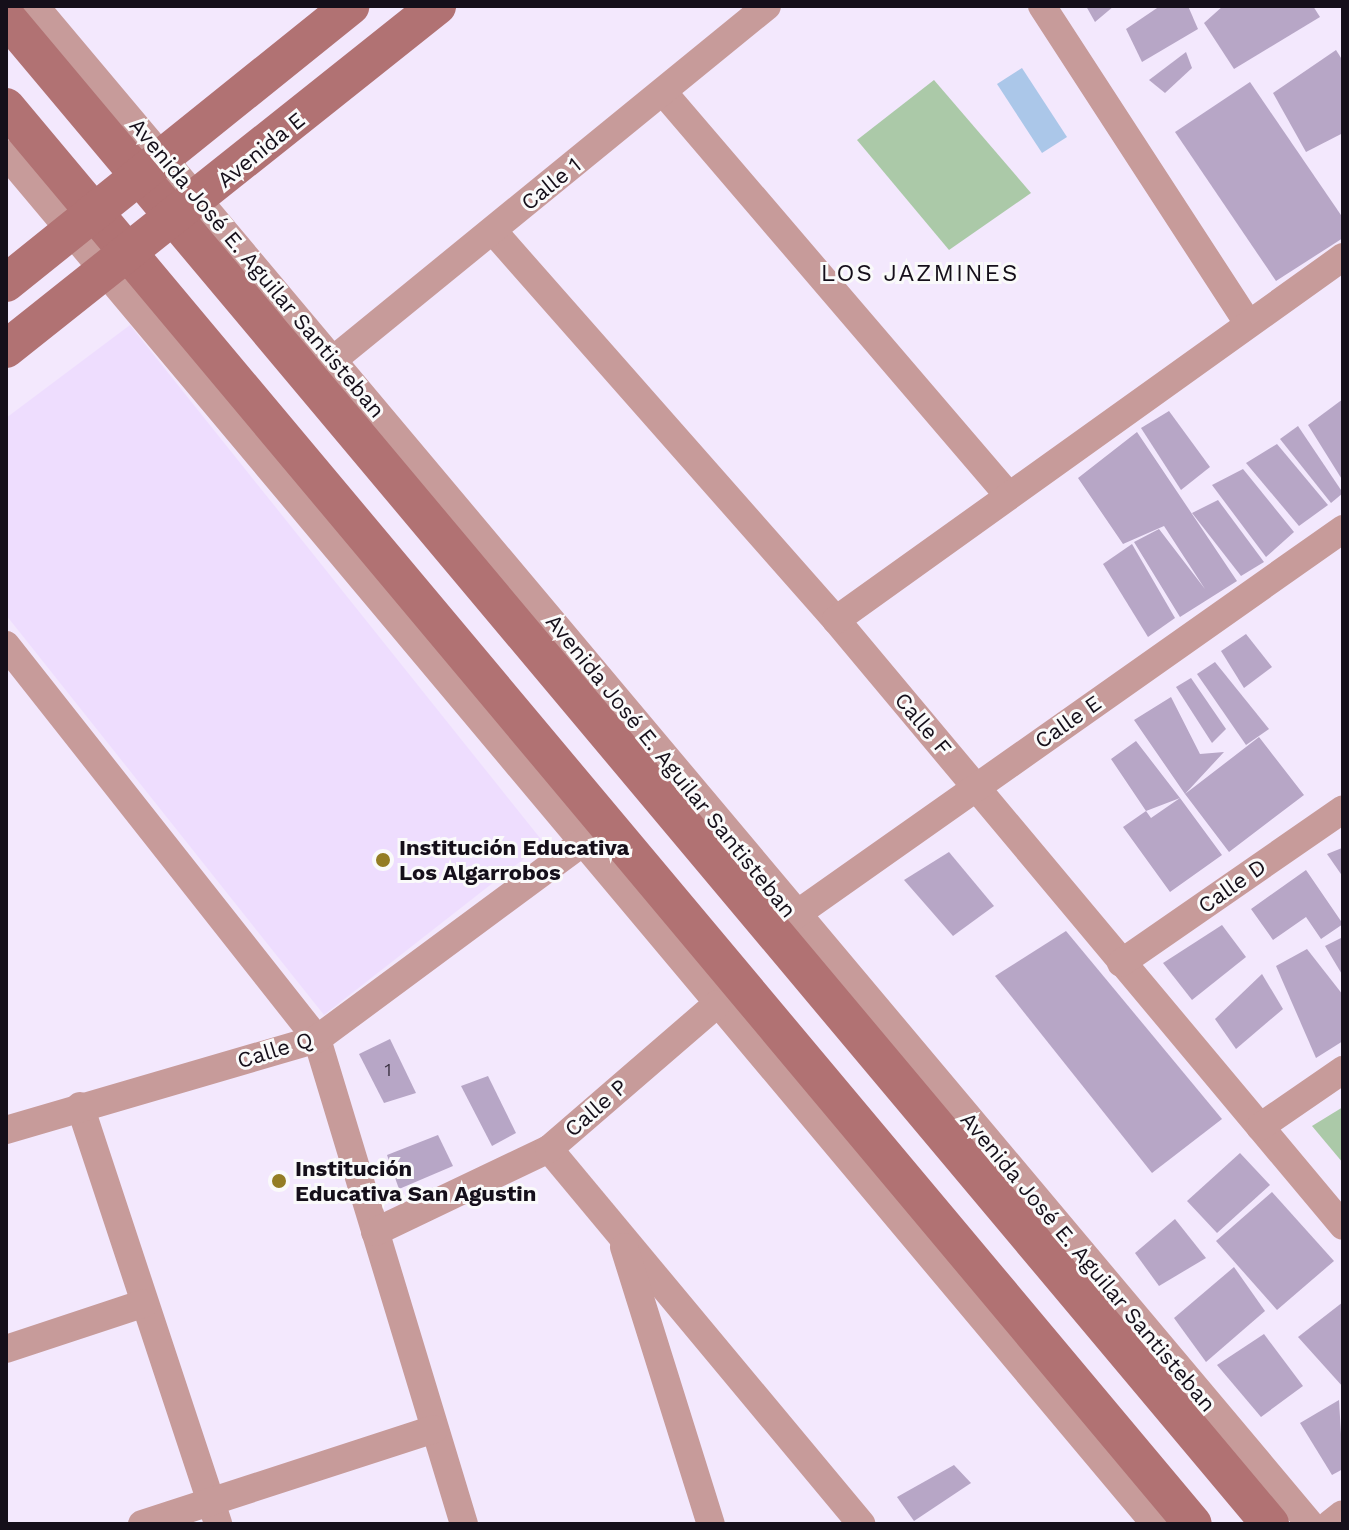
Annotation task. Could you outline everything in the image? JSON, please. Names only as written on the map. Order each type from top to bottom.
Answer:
[{"type":"main road","points":[[6,283],[351,6]]},
{"type":"main road","name":"Avenida E","points":[[6,349],[188,208],[437,6]]},
{"type":"main road","name":"Avenida José E. Aguilar Santisteban","points":[[6,17],[154,165],[1270,1524]]},
{"type":"main road","points":[[6,107],[82,223],[1193,1524]]},
{"type":"street","name":"Avenida José E. Aguilar Santisteban","points":[[35,6],[154,165]]},
{"type":"street","name":"Calle 1","points":[[333,360],[767,6]]},
{"type":"street","points":[[1042,6],[1247,322]]},
{"type":"street","points":[[663,92],[1008,495]]},
{"type":"street","points":[[6,154],[82,223]]},
{"type":"street","name":"Avenida José E. Aguilar Santisteban","points":[[188,208],[333,360],[794,916],[1310,1524]]},
{"type":"street","name":"Calle F","points":[[493,231],[836,620],[1343,1226]]},
{"type":"street","points":[[836,620],[1247,322],[1343,257]]},
{"type":"street","points":[[116,262],[586,840],[716,1005],[1155,1524]]},
{"type":"street","name":"Calle E","points":[[794,916],[1343,529]]},
{"type":"street","points":[[6,645],[317,1039],[464,1524]]},
{"type":"street","name":"Calle D","points":[[1121,963],[1343,809]]},
{"type":"street","name":"Calle Q","points":[[6,1130],[317,1039],[586,840]]},
{"type":"street","name":"Calle P","points":[[375,1232],[549,1149],[716,1005]]},
{"type":"street","points":[[1260,1127],[1343,1070]]},
{"type":"street","points":[[80,1106],[214,1513]]},
{"type":"street","points":[[549,1149],[861,1524]]},
{"type":"street","points":[[620,1235],[711,1524]]},
{"type":"street","points":[[6,1349],[145,1303]]},
{"type":"street","points":[[142,1524],[214,1513],[434,1429]]},
{"type":"street","points":[[1330,1524],[1343,1514]]},
{"type":"shaded area","points":[[130,325],[544,843],[324,1015],[6,615],[6,418]]},
{"type":"green space","points":[[934,80],[1031,193],[949,250],[857,140]]},
{"type":"green space","points":[[1343,1107],[1343,1163],[1312,1126]]},
{"type":"water","points":[[1022,68],[1067,137],[1042,153],[997,84]]},
{"type":"building","points":[[1086,6],[1114,6],[1095,22]]},
{"type":"building","points":[[1160,6],[1188,6],[1198,29],[1142,62],[1126,29]]},
{"type":"building","points":[[1223,6],[1313,6],[1320,17],[1234,69],[1204,23]]},
{"type":"building","points":[[1336,50],[1343,61],[1343,133],[1306,152],[1273,93]]},
{"type":"building","points":[[1186,52],[1192,68],[1165,93],[1149,80]]},
{"type":"building","points":[[1250,82],[1343,218],[1343,238],[1276,281],[1175,132]]},
{"type":"building","points":[[1343,399],[1343,481],[1308,425]]},
{"type":"building","points":[[1169,411],[1210,467],[1181,490],[1141,428]]},
{"type":"building","points":[[1298,426],[1343,493],[1331,503],[1280,439]]},
{"type":"building","points":[[1137,432],[1237,581],[1180,617],[1134,542],[1159,529],[1205,589],[1164,526],[1123,544],[1078,478]]},
{"type":"building","points":[[1277,444],[1328,505],[1299,526],[1246,463]]},
{"type":"building","points":[[1243,469],[1294,532],[1266,557],[1212,485]]},
{"type":"building","points":[[1218,500],[1264,562],[1241,576],[1192,513]]},
{"type":"building","points":[[1132,544],[1175,618],[1148,637],[1103,564]]},
{"type":"building","points":[[1246,634],[1272,667],[1244,688],[1221,651]]},
{"type":"building","points":[[1215,662],[1269,729],[1246,745],[1197,674]]},
{"type":"building","points":[[1191,678],[1226,729],[1212,743],[1176,687]]},
{"type":"building","points":[[1171,697],[1200,754],[1224,752],[1185,794],[1134,720]]},
{"type":"building","points":[[1259,737],[1304,795],[1229,852],[1185,794]]},
{"type":"building","points":[[1136,741],[1180,798],[1146,811],[1111,759]]},
{"type":"building","points":[[1180,798],[1222,855],[1170,892],[1123,827],[1146,811],[1151,818]]},
{"type":"building","points":[[1343,849],[1343,877],[1327,854]]},
{"type":"building","points":[[949,852],[994,906],[953,936],[904,880]]},
{"type":"building","points":[[1306,870],[1343,924],[1321,939],[1306,917],[1273,940],[1251,909]]},
{"type":"building","points":[[1222,925],[1246,957],[1192,1000],[1163,963]]},
{"type":"building","points":[[1066,931],[1222,1119],[1152,1173],[995,976]]},
{"type":"building","points":[[1343,937],[1343,976],[1325,946]]},
{"type":"building","points":[[1307,949],[1343,995],[1343,1041],[1316,1058],[1276,966]]},
{"type":"building","points":[[1262,974],[1283,1009],[1236,1049],[1215,1019]]},
{"type":"building","points":[[390,1039],[416,1093],[384,1103],[359,1054]]},
{"type":"building","points":[[488,1076],[516,1133],[492,1146],[461,1086]]},
{"type":"building","points":[[438,1135],[453,1166],[399,1189],[387,1155]]},
{"type":"building","points":[[1240,1153],[1270,1185],[1217,1233],[1187,1201]]},
{"type":"building","points":[[1272,1192],[1334,1261],[1277,1310],[1216,1241]]},
{"type":"building","points":[[1175,1219],[1206,1258],[1159,1286],[1135,1253]]},
{"type":"building","points":[[1234,1267],[1265,1311],[1206,1362],[1174,1318]]},
{"type":"building","points":[[1343,1302],[1343,1387],[1298,1337]]},
{"type":"building","points":[[1264,1334],[1303,1386],[1261,1417],[1217,1365]]},
{"type":"building","points":[[1339,1400],[1343,1469],[1332,1475],[1300,1423]]},
{"type":"building","points":[[954,1465],[971,1483],[914,1521],[897,1497]]},
{"type":"place","name":"Institución Educativa Los Algarrobos","points":[[383,860]]},
{"type":"place","name":"Institución Educativa San Agustin","points":[[279,1181]]},
{"type":"district","name":"LOS JAZMINES","points":[[920,274]]}]
